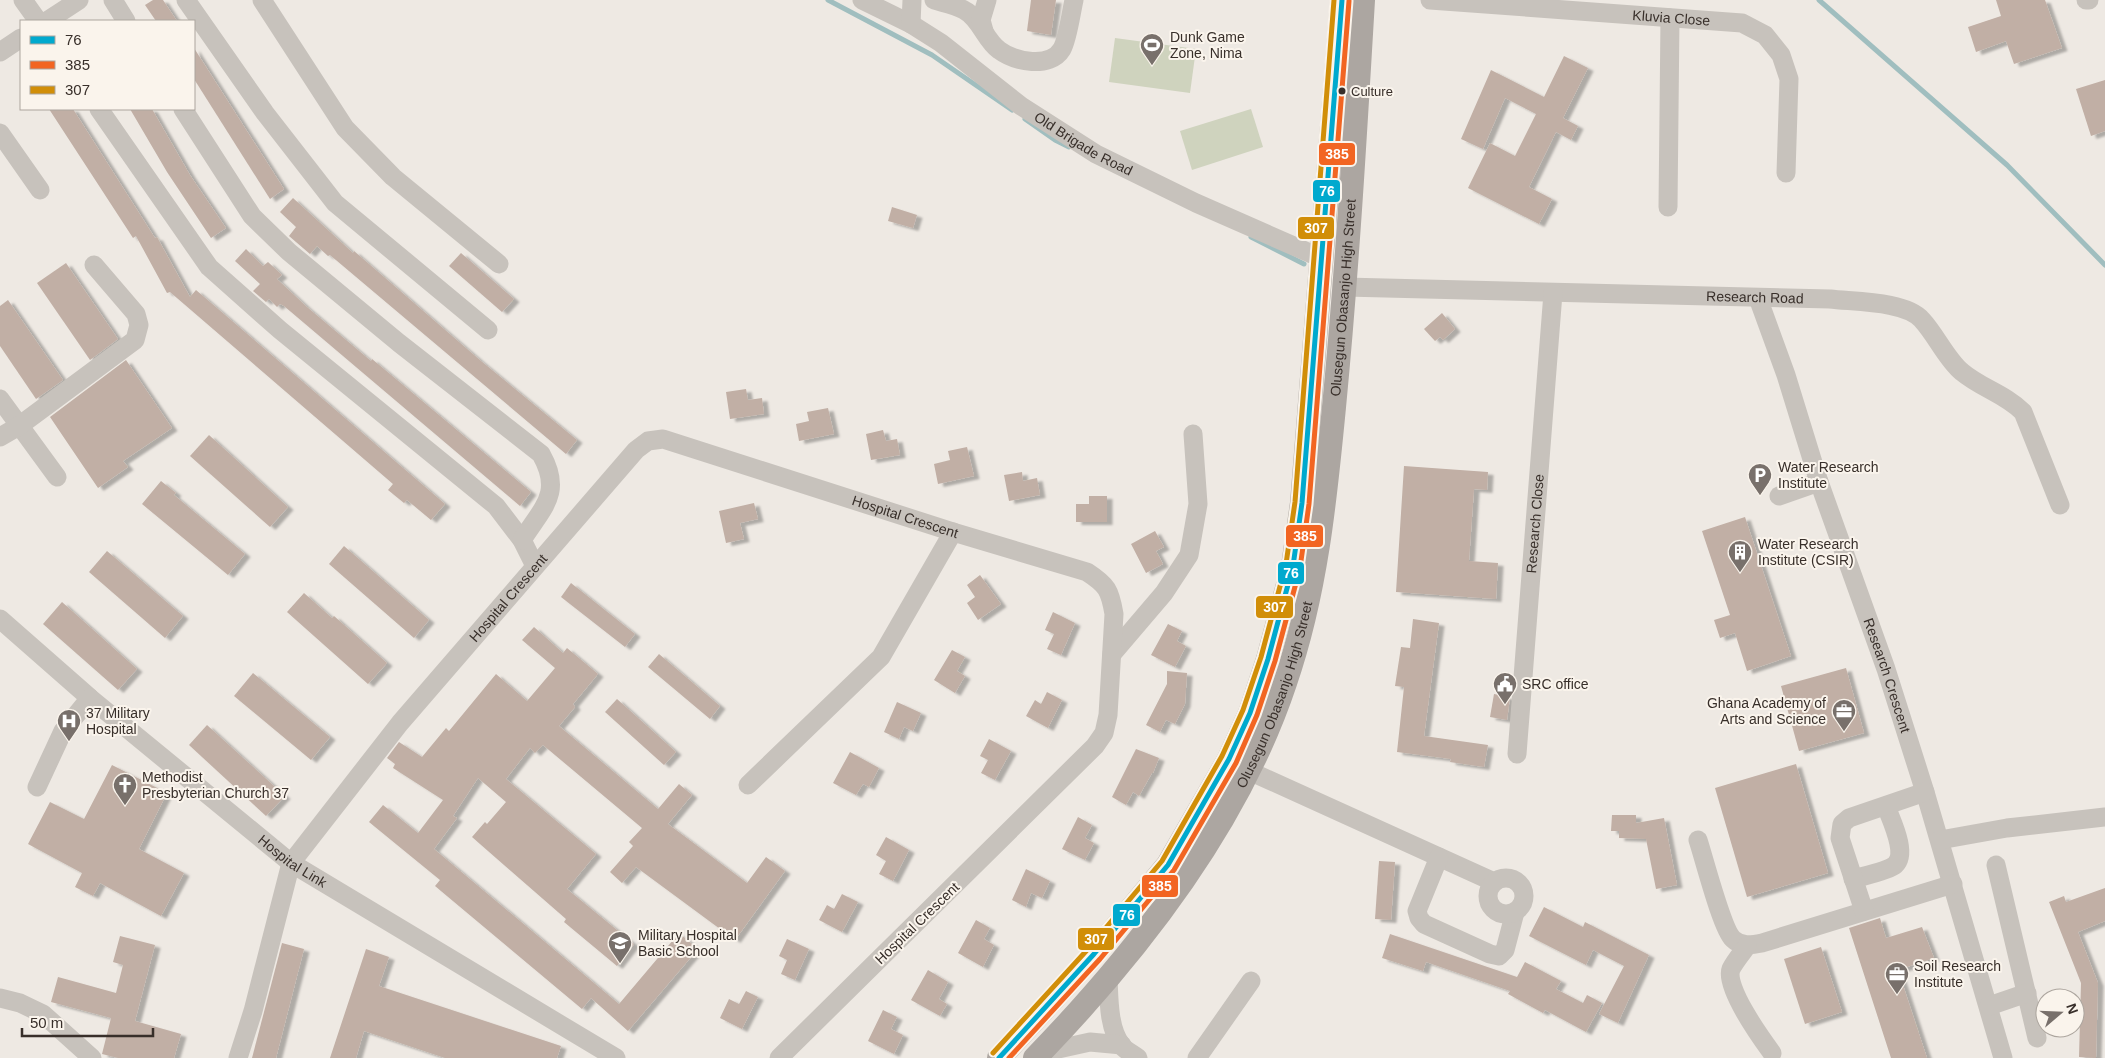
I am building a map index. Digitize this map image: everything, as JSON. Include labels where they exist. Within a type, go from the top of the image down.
[{"type":"main road","name":"Olusegun Obasanjo High Street","points":[[999,1058],[1094,954],[1168,865],[1229,759],[1250,714],[1268,659],[1294,566],[1302,503],[1344,0]]},
{"type":"main road","name":"Olusegun Obasanjo High Street","points":[[1038,1056],[1081,1011],[1158,916],[1220,825],[1266,732],[1285,685],[1302,627],[1315,571],[1324,504],[1345,287],[1344,0]]},
{"type":"street","points":[[23,0],[37,20]]},
{"type":"street","points":[[49,20],[79,0]]},
{"type":"street","points":[[112,0],[125,20]]},
{"type":"street","points":[[186,0],[265,113],[335,203],[488,330]]},
{"type":"street","points":[[262,0],[345,128],[393,177],[499,264]]},
{"type":"street","name":"Old Brigade Road","points":[[862,0],[911,24],[942,43],[1021,106],[1096,154],[1196,203],[1321,258]]},
{"type":"street","points":[[911,24],[912,0]]},
{"type":"street","points":[[934,0],[964,10],[999,50],[1029,63],[1056,56],[1063,48],[1074,0]]},
{"type":"street","points":[[984,31],[981,20],[987,0]]},
{"type":"street","name":"Kluvia Close","points":[[1430,0],[1742,23],[1765,35],[1781,55],[1789,79],[1786,173]]},
{"type":"street","points":[[1668,207],[1670,18]]},
{"type":"street","points":[[0,52],[20,39]]},
{"type":"street","points":[[980,74],[999,50]]},
{"type":"street","points":[[100,110],[209,267],[280,330],[496,506],[522,540],[535,566]]},
{"type":"street","points":[[183,110],[252,216],[289,252],[399,343],[541,454],[550,470],[552,482],[550,495],[522,540]]},
{"type":"street","points":[[0,133],[40,190]]},
{"type":"street","points":[[0,437],[18,426],[135,340],[139,325],[136,314],[94,265]]},
{"type":"street","name":"Research Road","points":[[1345,287],[1830,299],[1901,308],[1921,318],[1960,371],[2012,402],[2022,412],[2060,505]]},
{"type":"street","name":"Research Close","points":[[1517,754],[1554,293]]},
{"type":"street","name":"Research Crescent","points":[[1758,298],[1786,375],[1819,482],[1886,669],[1940,840],[2003,1058]]},
{"type":"street","points":[[0,399],[57,477]]},
{"type":"street","points":[[1112,654],[1164,593],[1189,555],[1198,504],[1193,434]]},
{"type":"street","name":"Hospital Crescent","points":[[291,864],[400,723],[636,450],[648,441],[664,439],[953,532],[1086,572],[1103,582],[1111,598],[1114,614],[1108,715],[1104,733],[1095,746],[779,1058]]},
{"type":"street","points":[[1779,496],[1819,482]]},
{"type":"street","points":[[748,786],[881,657],[953,532]]},
{"type":"street","name":"Hospital Link","points":[[0,619],[90,698],[291,864],[616,1058]]},
{"type":"street","points":[[37,786],[63,731],[90,698]]},
{"type":"street","points":[[1247,770],[1494,882]]},
{"type":"street","points":[[1864,911],[1840,838],[1842,824],[1849,818],[1925,792]]},
{"type":"street","points":[[1853,879],[1894,866],[1900,858],[1901,848],[1886,806]]},
{"type":"street","points":[[1940,840],[2026,825],[2105,817]]},
{"type":"street","points":[[1698,840],[1725,925],[1733,940],[1746,946],[1762,943],[1953,884]]},
{"type":"street","points":[[1440,857],[1417,911],[1419,918],[1424,924],[1490,954],[1499,956],[1505,950],[1515,912],[1524,902],[1525,896],[1520,884],[1510,878],[1499,878],[1488,891],[1490,905],[1501,913],[1515,912]]},
{"type":"street","points":[[238,1058],[253,1011],[291,864]]},
{"type":"street","points":[[1996,865],[2035,1029]]},
{"type":"street","points":[[1746,946],[1730,970],[1732,983],[1748,1020],[1772,1053]]},
{"type":"street","points":[[1108,977],[1109,1010],[1122,1046],[1138,1058]]},
{"type":"street","points":[[1197,1058],[1251,981]]},
{"type":"street","points":[[1989,1006],[2027,993]]},
{"type":"street","points":[[0,998],[20,1003],[43,1014],[92,1058]]},
{"type":"street","name":"Olusegun Obasanjo High Street","points":[[1038,1056],[1071,1045],[1090,1042],[1122,1046]]},
{"type":"green space","name":"Dunk Game Zone, Nima","points":[[1115,38],[1196,49],[1190,93],[1109,82]]},
{"type":"green space","points":[[1251,109],[1263,147],[1192,170],[1180,131]]},
{"type":"building","points":[[153,0],[163,0],[176,20],[155,20],[145,5]]},
{"type":"building","points":[[1031,0],[1056,0],[1051,35],[1027,31]]},
{"type":"building","points":[[1996,0],[2045,0],[2062,48],[2014,64],[2006,41],[1976,52],[1968,27],[2001,16]]},
{"type":"building","points":[[195,50],[284,189],[270,199],[195,81]]},
{"type":"building","points":[[1564,56],[1588,68],[1563,118],[1578,126],[1571,140],[1556,132],[1529,187],[1552,199],[1539,224],[1468,188],[1490,143],[1515,156],[1536,114],[1505,98],[1483,149],[1461,139],[1491,70],[1544,97]]},
{"type":"building","points":[[2105,80],[2105,131],[2091,136],[2076,89]]},
{"type":"building","points":[[50,110],[74,110],[155,238],[157,237],[190,297],[196,290],[445,504],[431,520],[407,500],[404,503],[388,490],[393,484],[170,292],[167,293],[136,236],[133,238]]},
{"type":"building","points":[[131,110],[153,110],[190,175],[226,228],[211,238],[167,172]]},
{"type":"building","points":[[293,198],[353,253],[354,251],[481,361],[577,440],[566,454],[330,255],[328,256],[317,246],[310,254],[289,236],[296,227],[280,212]]},
{"type":"building","points":[[892,207],[917,215],[913,228],[888,221]]},
{"type":"building","points":[[246,249],[263,266],[268,262],[282,275],[277,279],[307,307],[531,492],[520,506],[284,306],[280,304],[277,307],[269,299],[266,302],[253,291],[260,284],[235,261]]},
{"type":"building","points":[[461,253],[514,299],[502,312],[449,266]]},
{"type":"building","points":[[66,263],[118,339],[90,360],[37,283]]},
{"type":"building","points":[[8,300],[63,380],[36,399],[0,346],[0,306]]},
{"type":"building","points":[[1442,313],[1455,329],[1443,340],[1440,337],[1435,341],[1424,329]]},
{"type":"building","points":[[126,360],[172,428],[123,461],[128,467],[98,488],[50,417]]},
{"type":"building","points":[[746,389],[748,400],[762,398],[764,414],[730,419],[726,392]]},
{"type":"building","points":[[828,408],[834,434],[799,441],[796,424],[809,421],[807,412]]},
{"type":"building","points":[[883,430],[886,441],[897,439],[900,455],[871,460],[866,434]]},
{"type":"building","points":[[209,435],[288,507],[270,527],[190,456]]},
{"type":"building","points":[[967,447],[974,476],[938,484],[934,464],[950,460],[948,451]]},
{"type":"building","points":[[1404,466],[1488,472],[1487,490],[1474,489],[1469,561],[1498,563],[1496,599],[1396,592]]},
{"type":"building","points":[[1022,472],[1023,481],[1037,478],[1040,495],[1009,501],[1004,475]]},
{"type":"building","points":[[161,481],[176,493],[174,495],[245,554],[228,575],[142,504]]},
{"type":"building","points":[[1089,496],[1107,496],[1107,522],[1076,522],[1076,504],[1089,504]]},
{"type":"building","points":[[754,503],[758,519],[740,523],[744,539],[726,543],[719,511]]},
{"type":"building","name":"Water Research Institute (CSIR)","points":[[1745,517],[1791,656],[1747,671],[1735,633],[1720,638],[1714,620],[1730,615],[1702,531]]},
{"type":"building","points":[[1155,531],[1164,547],[1156,551],[1163,564],[1146,573],[1131,544]]},
{"type":"building","points":[[344,546],[429,620],[414,638],[329,564]]},
{"type":"building","points":[[107,551],[183,616],[165,638],[89,572]]},
{"type":"building","points":[[980,575],[1001,604],[978,620],[967,603],[975,597],[967,585]]},
{"type":"building","points":[[571,583],[635,634],[625,647],[561,597]]},
{"type":"building","points":[[304,593],[332,618],[334,616],[387,663],[368,684],[287,612]]},
{"type":"building","points":[[62,602],[137,669],[118,690],[43,624]]},
{"type":"building","points":[[1053,612],[1075,623],[1061,655],[1047,649],[1054,634],[1045,630]]},
{"type":"building","points":[[1413,619],[1439,623],[1424,736],[1488,745],[1484,767],[1450,762],[1451,759],[1397,752],[1404,687],[1395,686],[1401,647],[1410,648]]},
{"type":"building","points":[[1168,624],[1182,631],[1177,641],[1186,646],[1175,667],[1151,655]]},
{"type":"building","points":[[534,627],[563,653],[567,648],[598,674],[573,704],[575,707],[559,726],[658,809],[679,784],[692,795],[668,824],[747,883],[766,857],[785,871],[735,940],[636,867],[622,883],[610,872],[633,846],[629,842],[642,828],[543,745],[535,753],[530,748],[506,779],[596,854],[567,889],[634,944],[617,966],[564,922],[566,919],[472,837],[485,822],[487,824],[506,802],[478,778],[453,816],[457,818],[434,849],[619,1004],[679,933],[698,949],[628,1031],[591,998],[582,1009],[435,886],[440,880],[369,822],[383,805],[418,833],[443,800],[393,768],[395,764],[387,758],[399,742],[422,757],[446,728],[449,731],[496,674],[527,701],[555,668],[522,640]]},
{"type":"building","points":[[952,650],[965,657],[957,671],[965,676],[955,693],[934,680]]},
{"type":"building","points":[[659,654],[720,706],[710,719],[648,667]]},
{"type":"building","points":[[1846,668],[1864,733],[1799,751],[1781,686]]},
{"type":"building","points":[[1167,671],[1187,673],[1185,704],[1175,724],[1166,720],[1160,732],[1146,725],[1167,684]]},
{"type":"building","points":[[253,673],[330,737],[311,760],[234,696]]},
{"type":"building","points":[[1047,692],[1062,700],[1048,728],[1026,716],[1035,700],[1041,704]]},
{"type":"building","points":[[1494,694],[1510,697],[1507,720],[1490,717]]},
{"type":"building","points":[[617,699],[676,752],[664,765],[605,712]]},
{"type":"building","points":[[897,702],[921,713],[913,731],[904,727],[899,739],[884,732]]},
{"type":"building","points":[[207,725],[285,796],[266,816],[189,745]]},
{"type":"building","points":[[989,739],[1011,751],[995,780],[981,773],[988,760],[980,756]]},
{"type":"building","points":[[1136,749],[1159,758],[1153,773],[1139,796],[1133,792],[1126,805],[1112,797]]},
{"type":"building","points":[[850,752],[879,768],[869,787],[863,784],[856,795],[833,783]]},
{"type":"building","points":[[1796,764],[1828,873],[1747,897],[1715,788]]},
{"type":"building","points":[[112,765],[167,793],[139,849],[184,873],[161,916],[100,883],[93,896],[75,887],[82,873],[28,844],[50,802],[84,819]]},
{"type":"building","points":[[1612,815],[1636,815],[1636,823],[1664,818],[1677,885],[1656,889],[1646,839],[1619,838],[1619,831],[1611,831]]},
{"type":"building","points":[[1078,817],[1092,825],[1085,838],[1094,843],[1085,860],[1062,849]]},
{"type":"building","points":[[886,837],[909,850],[893,881],[879,874],[886,861],[876,855]]},
{"type":"building","points":[[1379,861],[1395,862],[1391,920],[1375,919]]},
{"type":"building","points":[[1026,869],[1050,881],[1042,898],[1031,893],[1026,907],[1012,900]]},
{"type":"building","points":[[2105,888],[2105,921],[2078,932],[2098,983],[2096,1058],[2079,1057],[2080,1038],[2085,1038],[2085,988],[2081,988],[2081,983],[2049,902],[2064,896],[2066,902]]},
{"type":"building","points":[[842,894],[858,902],[842,932],[819,920],[827,905],[834,909]]},
{"type":"building","points":[[1544,907],[1583,927],[1585,922],[1649,955],[1618,1023],[1599,1014],[1624,966],[1593,950],[1586,965],[1529,936]]},
{"type":"building","points":[[1880,918],[1886,938],[1922,927],[1934,958],[1898,970],[1927,1058],[1891,1058],[1849,928]]},
{"type":"building","points":[[976,920],[990,928],[984,939],[994,945],[983,967],[958,953]]},
{"type":"building","points":[[1390,934],[1517,977],[1525,962],[1561,981],[1556,989],[1583,1003],[1587,995],[1602,1003],[1586,1032],[1545,1010],[1543,1013],[1508,994],[1510,991],[1426,962],[1423,971],[1382,958]]},
{"type":"building","points":[[120,936],[155,945],[135,1021],[181,1034],[174,1058],[118,1058],[102,1054],[111,1018],[51,1002],[58,977],[116,993],[123,965],[113,962]]},
{"type":"building","points":[[787,939],[809,949],[795,980],[781,974],[787,960],[779,956]]},
{"type":"building","points":[[282,943],[304,949],[276,1058],[252,1058]]},
{"type":"building","points":[[1821,947],[1842,1012],[1805,1024],[1784,959]]},
{"type":"building","points":[[366,949],[389,957],[379,986],[561,1046],[557,1058],[445,1058],[364,1031],[356,1058],[330,1058]]},
{"type":"building","points":[[928,970],[948,982],[939,999],[947,1004],[940,1016],[911,1000]]},
{"type":"building","points":[[746,991],[758,997],[742,1029],[720,1018],[729,999],[739,1004]]},
{"type":"building","points":[[883,1010],[897,1017],[891,1029],[903,1035],[894,1054],[868,1041]]},
{"type":"waterway","points":[[828,0],[932,55],[1012,110]]},
{"type":"waterway","points":[[1819,0],[2007,165],[2105,265]]},
{"type":"waterway","points":[[1025,119],[1055,140],[1069,147]]},
{"type":"waterway","points":[[1251,237],[1304,264]]},
{"type":"transit line","name":"307","points":[[993,1053],[1088,949],[1162,861],[1222,756],[1243,710],[1261,657],[1286,564],[1295,502],[1334,0]]},
{"type":"transit line","name":"76","points":[[999,1058],[1094,954],[1168,865],[1229,759],[1250,713],[1268,659],[1293,566],[1302,503],[1342,0]]},
{"type":"transit line","name":"385","points":[[1009,1058],[1100,959],[1174,870],[1236,763],[1257,715],[1275,661],[1300,568],[1309,504],[1349,1]]},
{"type":"place","name":"Dunk Game Zone, Nima","points":[[1152,66]]},
{"type":"place","name":"Culture","points":[[1342,91]]},
{"type":"place","name":"Water Research Institute","points":[[1760,496]]},
{"type":"place","name":"Water Research Institute (CSIR)","points":[[1740,573]]},
{"type":"place","name":"SRC office","points":[[1505,705]]},
{"type":"place","name":"Ghana Academy of Arts and Science","points":[[1844,732]]},
{"type":"place","name":"37 Military Hospital","points":[[69,742]]},
{"type":"place","name":"Methodist Presbyterian Church 37","points":[[125,806]]},
{"type":"place","name":"Military Hospital Basic School","points":[[620,964]]},
{"type":"place","name":"Soil Research Institute","points":[[1897,995]]}]
